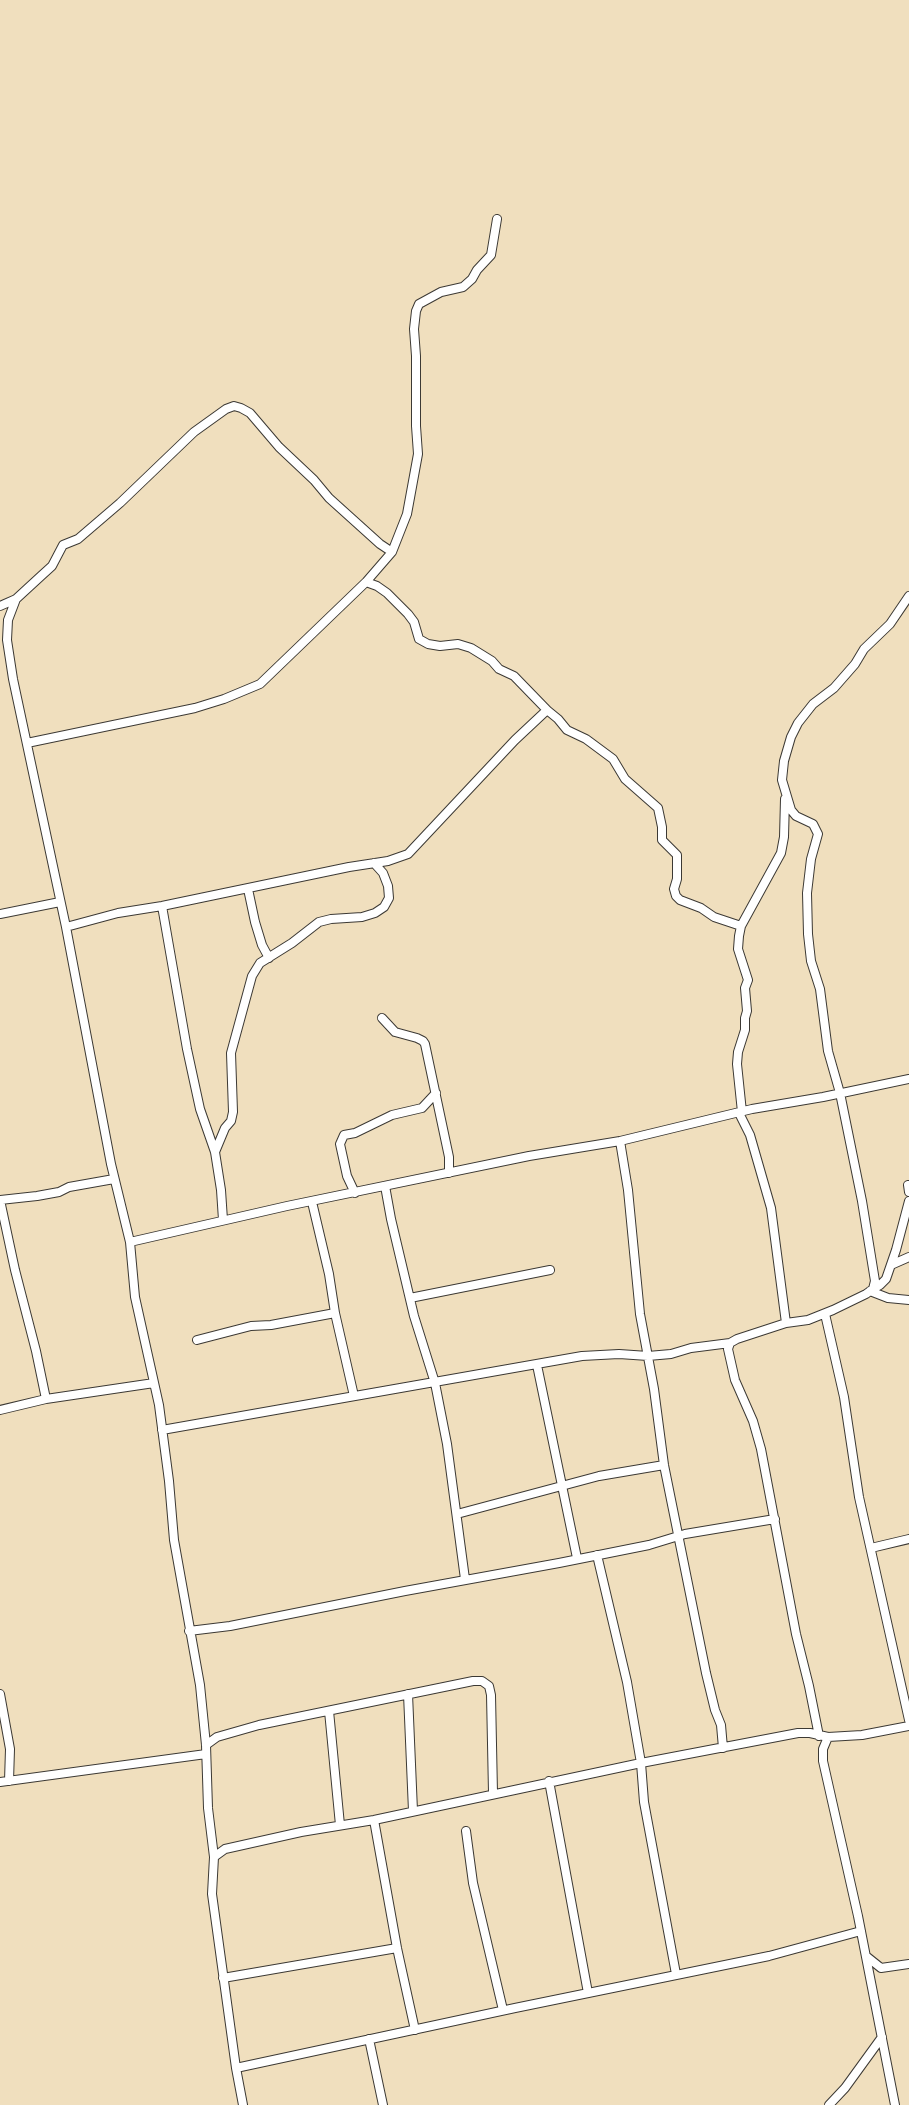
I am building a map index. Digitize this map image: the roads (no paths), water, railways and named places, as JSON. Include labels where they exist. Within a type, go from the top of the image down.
[{"type":"street","points":[[27,742],[195,708],[241,693],[260,684],[283,664],[366,582],[392,552],[407,514],[418,454],[414,329],[416,311],[419,304],[441,292],[463,287],[472,279],[491,255],[497,219]]},
{"type":"street","points":[[0,606],[16,599],[52,566],[63,545],[78,539],[120,503],[194,432],[226,409],[234,406],[250,413],[279,447],[314,480],[329,498],[392,552]]},
{"type":"street","points":[[366,582],[387,593],[408,614],[414,622],[419,639],[428,644],[440,646],[458,644],[471,648],[514,676],[547,710],[558,718],[567,730],[586,739],[613,759],[626,779],[658,808],[662,840],[677,855],[677,879],[674,889],[676,896],[714,917],[741,926]]},
{"type":"street","points":[[871,1290],[875,1275],[840,1093],[828,1051],[820,989],[811,961],[807,894],[811,859],[818,834],[813,824],[796,816],[791,810],[782,780],[784,761],[798,723],[813,704],[834,688],[855,664],[864,649],[890,624],[909,596]]},
{"type":"street","points":[[16,599],[8,620],[7,640],[13,679],[66,927],[114,1179],[130,1242],[135,1297],[162,1430],[174,1540],[200,1685],[206,1745],[208,1808],[214,1857],[212,1894],[243,2105]]},
{"type":"street","points":[[0,629],[7,640]]},
{"type":"street","points":[[66,927],[118,913],[388,861],[408,854],[515,740],[547,710]]},
{"type":"street","points":[[785,795],[782,853],[741,926],[738,950],[748,980],[745,988],[747,1011],[745,1030],[738,1052],[738,1064],[741,1112],[771,1208],[786,1323]]},
{"type":"street","points":[[215,1152],[225,1128],[231,1121],[231,1053],[252,976],[260,963],[292,943],[319,922],[363,917],[384,907],[389,898],[388,886],[383,873],[374,863]]},
{"type":"street","points":[[248,889],[260,937],[269,958]]},
{"type":"street","points":[[0,914],[60,902]]},
{"type":"street","points":[[162,906],[187,1049],[200,1109],[215,1152],[223,1220]]},
{"type":"street","points":[[382,1018],[394,1032],[423,1041],[449,1157],[449,1173]]},
{"type":"street","points":[[130,1242],[223,1220],[529,1156],[620,1140],[741,1112],[909,1078]]},
{"type":"street","points":[[355,1193],[347,1176],[340,1144],[344,1135],[355,1133],[392,1115],[422,1108],[436,1094]]},
{"type":"street","points":[[620,1140],[628,1190],[640,1314],[664,1466],[706,1673],[721,1725],[723,1748]]},
{"type":"street","points":[[46,1399],[0,1200],[59,1192],[69,1187],[114,1179]]},
{"type":"street","points":[[385,1186],[410,1298],[435,1383],[447,1444],[465,1579]]},
{"type":"street","points":[[162,1430],[582,1356],[671,1354],[691,1348],[730,1343],[786,1323],[825,1314],[880,1285],[886,1279],[909,1201]]},
{"type":"street","points":[[312,1202],[354,1396]]},
{"type":"street","points":[[891,1265],[909,1257]]},
{"type":"street","points":[[410,1298],[550,1270]]},
{"type":"street","points":[[871,1290],[888,1298],[909,1300]]},
{"type":"street","points":[[196,1340],[251,1326],[271,1325],[335,1313]]},
{"type":"street","points":[[825,1314],[844,1397],[859,1497],[909,1720]]},
{"type":"street","points":[[730,1343],[728,1357],[758,1439],[796,1634],[819,1736]]},
{"type":"street","points":[[537,1365],[577,1558]]},
{"type":"street","points":[[0,1410],[46,1399],[154,1383]]},
{"type":"street","points":[[457,1514],[604,1475],[664,1466]]},
{"type":"street","points":[[189,1632],[559,1563],[649,1545],[678,1536],[775,1519]]},
{"type":"street","points":[[871,1548],[909,1539]]},
{"type":"street","points":[[597,1555],[627,1682],[641,1763],[644,1802],[676,1974]]},
{"type":"street","points":[[206,1745],[217,1737],[259,1725],[482,1681],[489,1686],[491,1695],[493,1793]]},
{"type":"street","points":[[0,1694],[10,1749],[9,1781]]},
{"type":"street","points":[[408,1694],[413,1811]]},
{"type":"street","points":[[329,1711],[340,1825]]},
{"type":"street","points":[[214,1857],[225,1849],[301,1832],[374,1820],[549,1781],[798,1733],[828,1737],[862,1735],[909,1726]]},
{"type":"street","points":[[828,1737],[823,1761],[861,1931],[895,2105]]},
{"type":"street","points":[[0,1782],[206,1755]]},
{"type":"street","points":[[549,1781],[588,1993]]},
{"type":"street","points":[[374,1820],[397,1948],[415,2030]]},
{"type":"street","points":[[466,1831],[473,1883],[503,2010]]},
{"type":"street","points":[[236,2068],[503,2010],[769,1956],[861,1931]]},
{"type":"street","points":[[224,1978],[397,1948]]},
{"type":"street","points":[[865,1955],[874,1965],[881,1968],[909,1964]]},
{"type":"street","points":[[829,2105],[882,2037]]},
{"type":"street","points":[[369,2039],[383,2105]]}]
